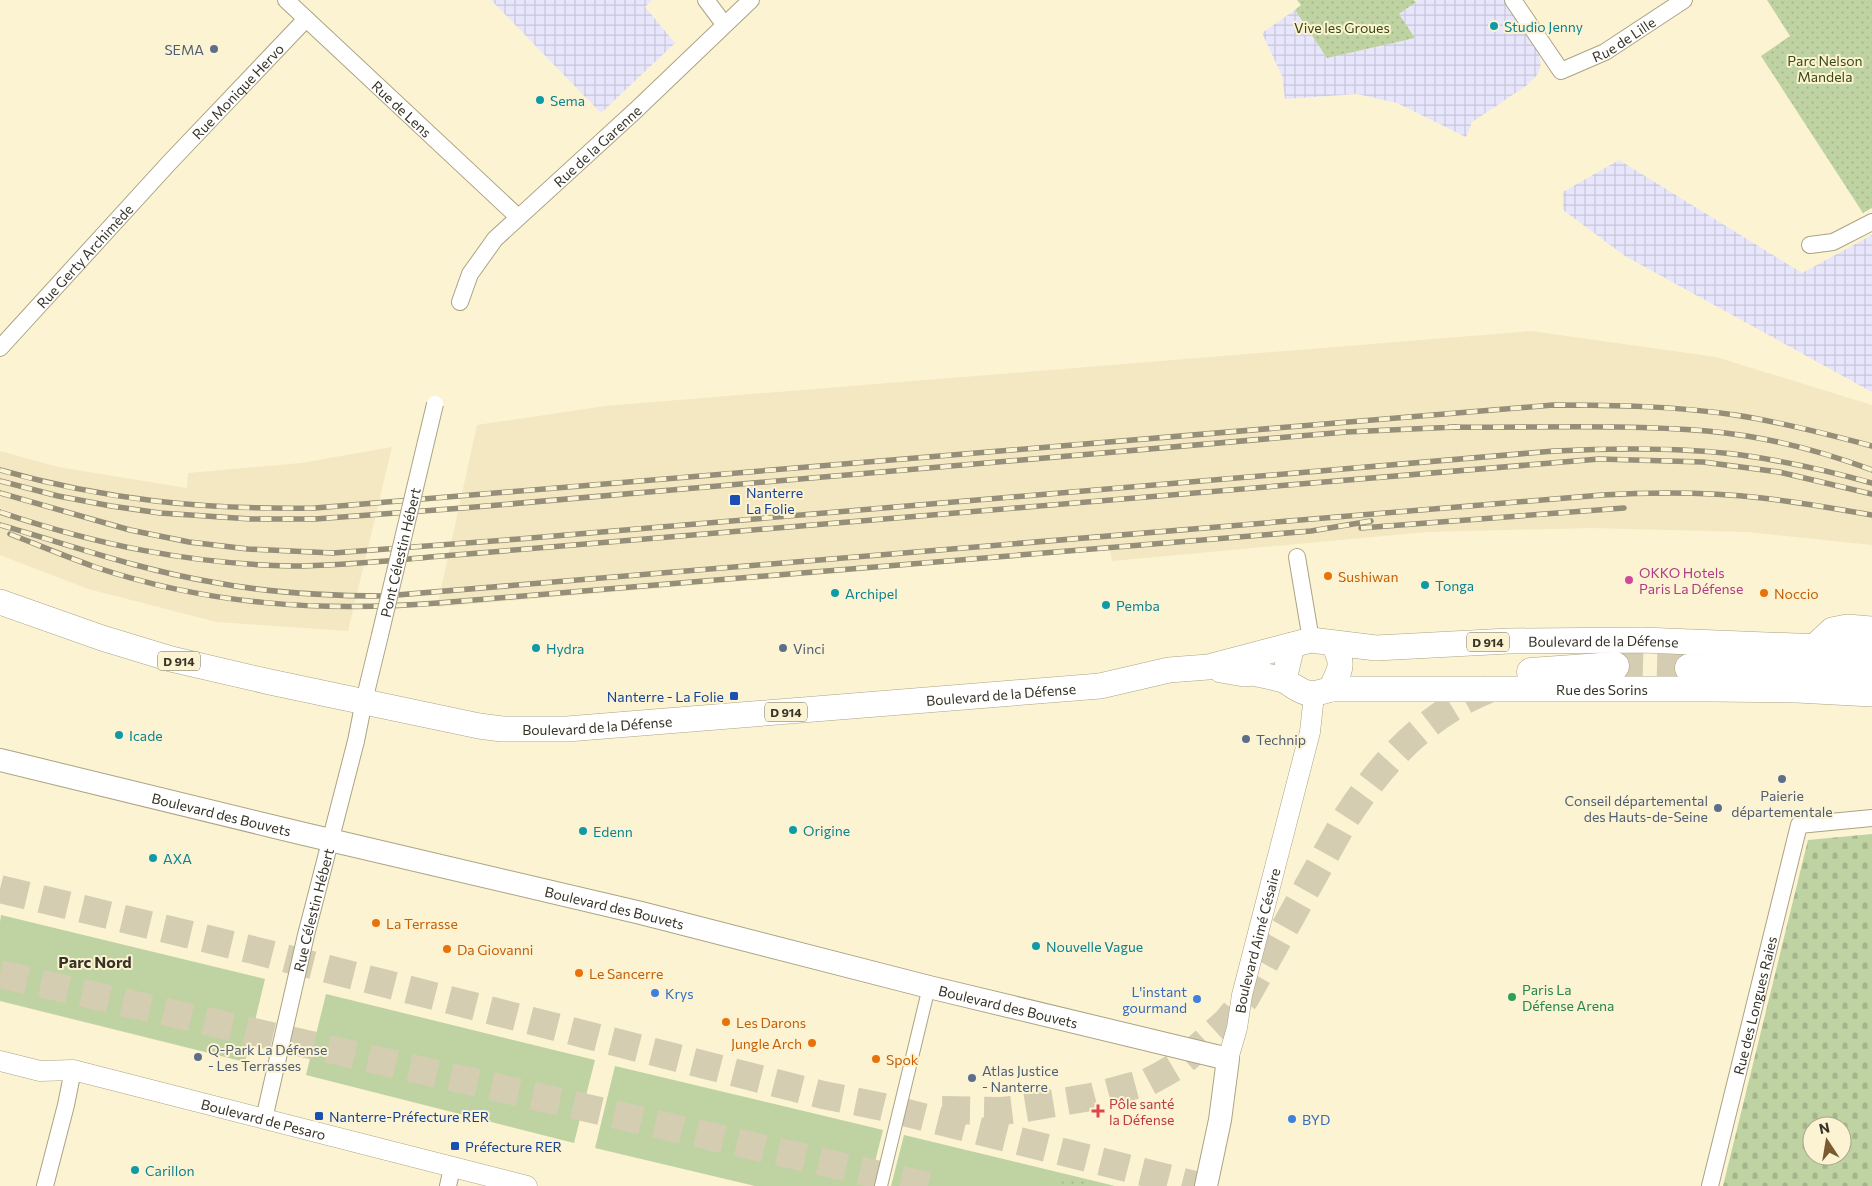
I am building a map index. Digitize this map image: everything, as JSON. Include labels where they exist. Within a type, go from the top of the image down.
[{"type":"highway","points":[[1531,672],[1615,666]]},
{"type":"highway","points":[[1689,668],[1872,673]]},
{"type":"main road","name":"Boulevard de la Défense","points":[[0,602],[102,638],[171,659],[270,682],[479,726],[502,729],[567,729],[1100,686],[1169,670],[1208,667],[1312,643],[1376,648],[1509,641],[1642,640],[1872,649]]},
{"type":"main road","points":[[1816,646],[1832,630],[1847,627],[1872,629]]},
{"type":"main road","points":[[1284,680],[1312,643],[1342,661],[1341,667],[1322,692]]},
{"type":"main road","name":"Boulevard de la Défense","points":[[1208,667],[1244,674],[1253,673],[1284,680],[1298,690],[1322,692]]},
{"type":"main road","name":"Rue des Sorins","points":[[1322,692],[1713,689],[1797,690],[1872,694]]},
{"type":"main road","name":"Boulevard des Bouvets","points":[[0,760],[641,913],[929,987],[1228,1059]]},
{"type":"main road","name":"Boulevard Aimé Césaire","points":[[1206,1186],[1220,1120],[1228,1059]]},
{"type":"street","name":"Rue de Lens","points":[[286,0],[518,217]]},
{"type":"street","points":[[706,0],[724,24]]},
{"type":"street","name":"Rue de la Garenne","points":[[460,302],[470,274],[495,239],[636,110],[750,0]]},
{"type":"street","name":"Rue de Lille","points":[[1513,0],[1561,71],[1605,52],[1684,0]]},
{"type":"street","name":"Rue Monique Hervo","points":[[169,163],[306,19]]},
{"type":"street","name":"Rue Gerty Archimède","points":[[0,348],[169,163]]},
{"type":"street","points":[[1810,245],[1833,242],[1872,222]]},
{"type":"street","name":"Pont Célestin Hébert","points":[[364,701],[435,404]]},
{"type":"street","points":[[1297,557],[1312,643]]},
{"type":"street","name":"Boulevard Aimé Césaire","points":[[1228,1059],[1237,1028],[1242,995],[1322,692]]},
{"type":"street","name":"Rue Célestin Hébert","points":[[264,1119],[300,962],[356,741],[364,701]]},
{"type":"street","name":"Rue des Longues Raies","points":[[1710,1186],[1800,825],[1872,818]]},
{"type":"street","points":[[881,1186],[929,987]]},
{"type":"street","name":"Boulevard de Pesaro","points":[[0,1061],[40,1071],[73,1070],[264,1119],[450,1177],[527,1186]]},
{"type":"street","points":[[45,1186],[73,1070]]},
{"type":"shaded area","points":[[491,0],[652,0],[645,7],[675,43],[601,113]]},
{"type":"shaded area","points":[[1418,0],[1505,0],[1538,50],[1541,63],[1538,74],[1526,86],[1472,122],[1466,137],[1397,103],[1357,94],[1285,99],[1282,76],[1262,33],[1295,10],[1327,58],[1415,38],[1399,14]]},
{"type":"shaded area","points":[[1619,160],[1802,273],[1872,235],[1872,392],[1625,256],[1563,210],[1563,192]]},
{"type":"shaded area","points":[[1531,331],[1716,357],[1872,405],[1872,545],[1747,532],[1590,528],[1428,532],[1112,561],[1110,550],[437,607],[477,425],[605,406]]},
{"type":"shaded area","points":[[392,447],[348,631],[217,622],[88,589],[0,555],[0,451],[58,467],[187,488],[188,473],[301,463]]},
{"type":"green space","name":"Vive les Groues","points":[[1297,0],[1414,0],[1416,2],[1399,14],[1415,38],[1327,58],[1295,10],[1301,5]]},
{"type":"green space","name":"Parc Nelson Mandela","points":[[1767,0],[1872,0],[1872,208],[1863,213],[1761,56],[1790,36]]},
{"type":"green space","points":[[1872,834],[1872,1186],[1723,1186],[1808,840]]},
{"type":"green space","points":[[1,915],[265,979],[245,1062],[0,1001]]},
{"type":"green space","points":[[326,994],[595,1060],[574,1143],[306,1075]]},
{"type":"green space","points":[[615,1066],[883,1130],[869,1186],[755,1186],[595,1148]]},
{"type":"green space","points":[[904,1135],[1115,1186],[891,1186]]},
{"type":"green space","points":[[1063,1178],[1092,1183],[1092,1186],[1061,1186]]},
{"type":"tunnel","points":[[1615,666],[1689,668]]},
{"type":"tunnel","points":[[942,1110],[1002,1111],[1091,1097],[1148,1082],[1180,1064],[1227,1021],[1245,999],[1346,818],[1376,776],[1410,739],[1429,723],[1450,709],[1496,686]]},
{"type":"tunnel","points":[[0,889],[253,950],[823,1095],[883,1107],[1199,1186]]},
{"type":"tunnel","points":[[0,974],[928,1186]]},
{"type":"railway","points":[[0,470],[78,489],[156,501],[234,507],[315,508],[1553,405],[1599,405],[1712,412],[1787,425],[1872,446]]},
{"type":"railway","points":[[1449,427],[1610,427],[1728,433],[1791,445],[1832,456],[1872,470]]},
{"type":"railway","points":[[0,481],[58,496],[160,513],[251,519],[315,519],[1346,432],[1456,427]]},
{"type":"railway","points":[[0,493],[130,530],[189,542],[248,549],[333,553],[519,539],[1554,451],[1648,449],[1718,452],[1790,463],[1872,483]]},
{"type":"railway","points":[[0,512],[73,534],[145,551],[218,561],[293,566],[374,562],[1599,459],[1703,462],[1779,472],[1872,494]]},
{"type":"railway","points":[[0,525],[158,571],[212,582],[298,593],[385,596],[1602,495],[1682,493],[1742,496],[1872,515]]},
{"type":"railway","points":[[1361,528],[1624,508]]},
{"type":"railway","points":[[10,534],[95,567],[137,580],[180,590],[265,603],[351,607],[438,603],[1311,531],[1371,521]]},
{"type":"place","name":"Studio Jenny","points":[[1494,26]]},
{"type":"place","name":"SEMA","points":[[214,49]]},
{"type":"place","name":"Sema","points":[[540,100]]},
{"type":"place","name":"Nanterre La Folie","points":[[735,500]]},
{"type":"place","name":"Sushiwan","points":[[1328,576]]},
{"type":"place","name":"OKKO Hotels Paris La Défense","points":[[1629,580]]},
{"type":"place","name":"Tonga","points":[[1425,585]]},
{"type":"place","name":"Archipel","points":[[835,593]]},
{"type":"place","name":"Noccio","points":[[1764,593]]},
{"type":"place","name":"Pemba","points":[[1106,605]]},
{"type":"place","name":"Hydra","points":[[536,648]]},
{"type":"place","name":"Vinci","points":[[783,648]]},
{"type":"place","name":"Nanterre - La Folie","points":[[734,696]]},
{"type":"place","name":"Icade","points":[[119,735]]},
{"type":"place","name":"Technip","points":[[1246,739]]},
{"type":"place","name":"Paierie départementale","points":[[1782,779]]},
{"type":"place","name":"Conseil départemental des Hauts-de-Seine","points":[[1718,808]]},
{"type":"place","name":"Origine","points":[[793,830]]},
{"type":"place","name":"Edenn","points":[[583,831]]},
{"type":"place","name":"AXA","points":[[153,858]]},
{"type":"place","name":"La Terrasse","points":[[376,923]]},
{"type":"place","name":"Nouvelle Vague","points":[[1036,946]]},
{"type":"place","name":"Da Giovanni","points":[[447,949]]},
{"type":"place","name":"Le Sancerre","points":[[579,973]]},
{"type":"place","name":"Krys","points":[[655,993]]},
{"type":"place","name":"Paris La Défense Arena","points":[[1512,997]]},
{"type":"place","name":"L'instant gourmand","points":[[1197,999]]},
{"type":"place","name":"Les Darons","points":[[726,1022]]},
{"type":"place","name":"Jungle Arch","points":[[812,1043]]},
{"type":"place","name":"Q-Park La Défense - Les Terrasses","points":[[198,1057]]},
{"type":"place","name":"Spok","points":[[876,1059]]},
{"type":"place","name":"Atlas Justice - Nanterre","points":[[972,1078]]},
{"type":"place","name":"Pôle santé la Défense","points":[[1098,1111]]},
{"type":"place","name":"Nanterre-Préfecture RER","points":[[319,1116]]},
{"type":"place","name":"BYD","points":[[1292,1119]]},
{"type":"place","name":"Préfecture RER","points":[[455,1146]]},
{"type":"place","name":"Carillon","points":[[135,1170]]},
{"type":"district","name":"Parc Nord","points":[[95,961]]}]
